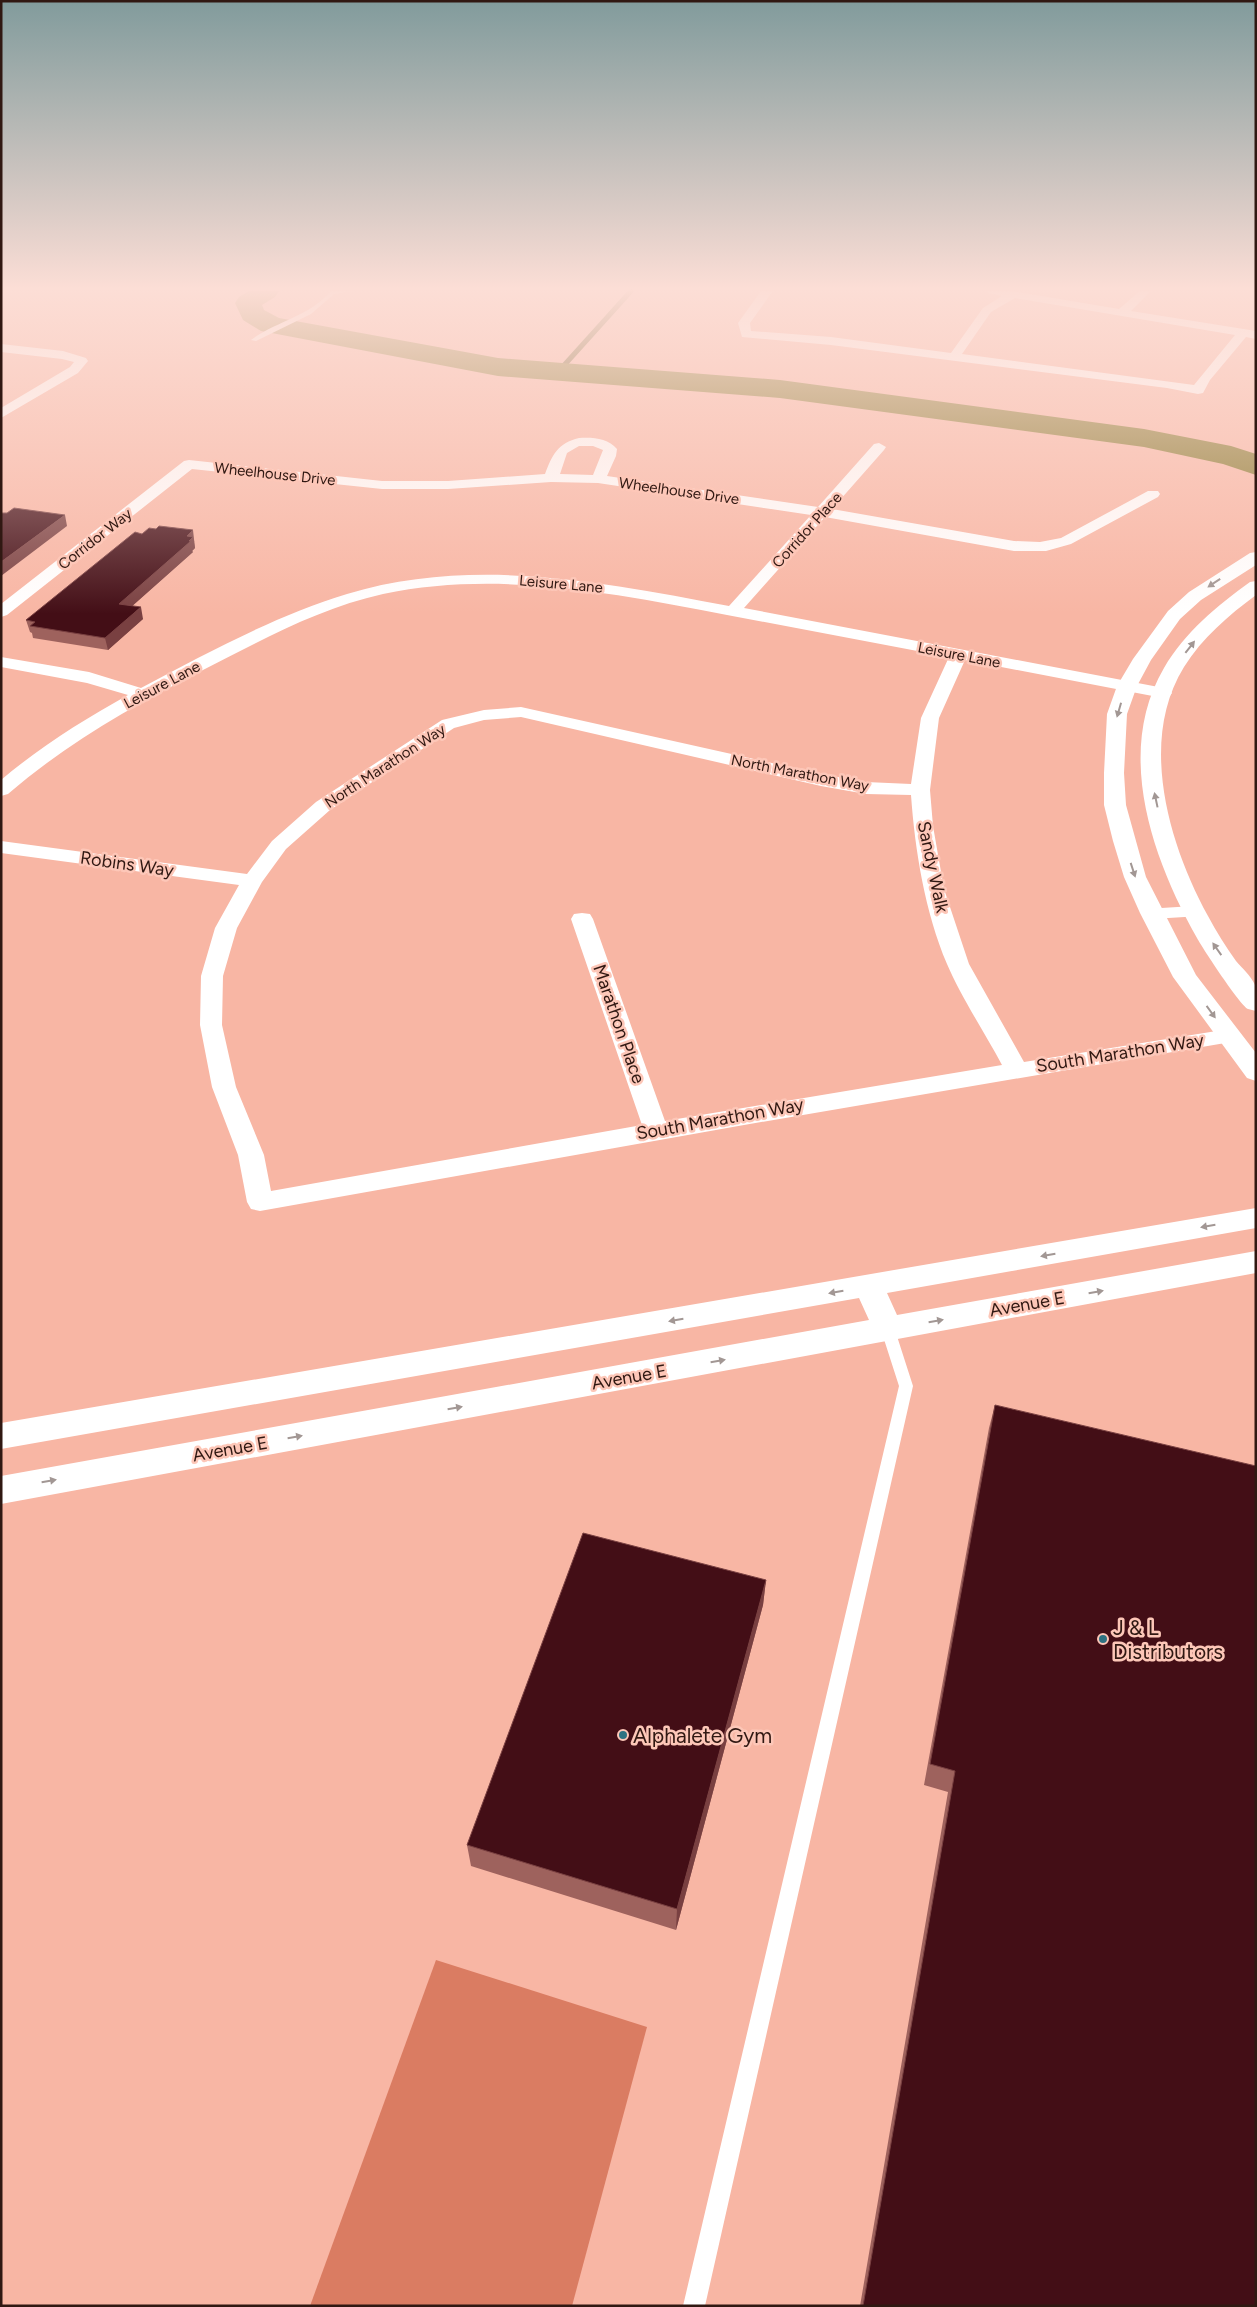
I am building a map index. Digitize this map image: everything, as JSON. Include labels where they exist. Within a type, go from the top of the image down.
[{"type":"street","points":[[1,414],[26,399]]},
{"type":"street","points":[[551,478],[562,452],[566,448],[582,442],[596,442],[610,449],[609,456],[598,479]]},
{"type":"street","name":"Corridor Place","points":[[733,611],[824,512],[879,447]]},
{"type":"street","name":"Wheelhouse Drive","points":[[189,464],[315,479],[382,484],[448,484],[551,478],[598,479],[824,512],[1014,546],[1035,548],[1053,546],[1066,541],[1153,494]]},
{"type":"street","name":"Corridor Way","points":[[1,612],[189,464]]},
{"type":"street","points":[[1256,557],[1195,596],[1174,615],[1142,659],[1128,686],[1117,714],[1114,773],[1115,805],[1135,877],[1152,913],[1185,977],[1256,1072]]},
{"type":"street","name":"Leisure Lane","points":[[1,790],[49,752],[140,694],[283,623],[317,610],[408,585],[506,580],[574,583],[627,591],[1163,693]]},
{"type":"street","points":[[1256,586],[1214,619],[1174,669],[1163,693],[1154,723],[1151,754],[1154,788],[1164,835],[1178,878],[1194,912],[1214,946],[1256,1003]]},
{"type":"street","name":"Sandy Walk","points":[[960,655],[930,718],[920,790],[923,826],[934,889],[958,964],[1016,1069]]},
{"type":"street","points":[[1,662],[88,676],[119,685],[140,694]]},
{"type":"street","name":"North Marathon Way","points":[[251,1155],[224,1088],[211,1025],[212,976],[226,928],[252,881],[279,845],[323,806],[448,724],[484,715],[521,712],[821,780],[866,788],[920,790]]},
{"type":"street","name":"Robins Way","points":[[1,847],[252,881]]},
{"type":"street","points":[[1152,913],[1194,912]]},
{"type":"street","name":"Marathon Place","points":[[582,919],[656,1130]]},
{"type":"street","name":"South Marathon Way","points":[[251,1155],[260,1202],[656,1130],[1016,1069],[1229,1036]]},
{"type":"street","points":[[1,1436],[1256,1218]]},
{"type":"street","name":"Avenue E","points":[[1,1490],[1256,1262]]},
{"type":"street","points":[[869,1286],[888,1330]]},
{"type":"lane","points":[[694,2306],[906,1386],[888,1330]]},
{"type":"shaded area","points":[[436,1960],[647,2027],[572,2306],[310,2306]]},
{"type":"building","points":[[14,508],[65,515],[1,562],[1,513],[7,513]]},
{"type":"building","points":[[159,526],[193,530],[187,536],[193,537],[189,541],[191,541],[119,604],[141,607],[105,638],[30,626],[35,622],[26,620],[135,532],[142,534],[149,528],[156,529]]},
{"type":"building","points":[[995,1405],[1256,1466],[1256,2306],[863,2306],[955,1771],[930,1764]]},
{"type":"building","name":"Alphalete Gym","points":[[583,1533],[766,1580],[677,1909],[467,1845]]},
{"type":"waterway","points":[[852,399],[1144,438],[1231,456],[1256,465]]},
{"type":"place","name":"J & L Distributors","points":[[1103,1639]]},
{"type":"place","name":"Alphalete Gym","points":[[623,1735]]}]
